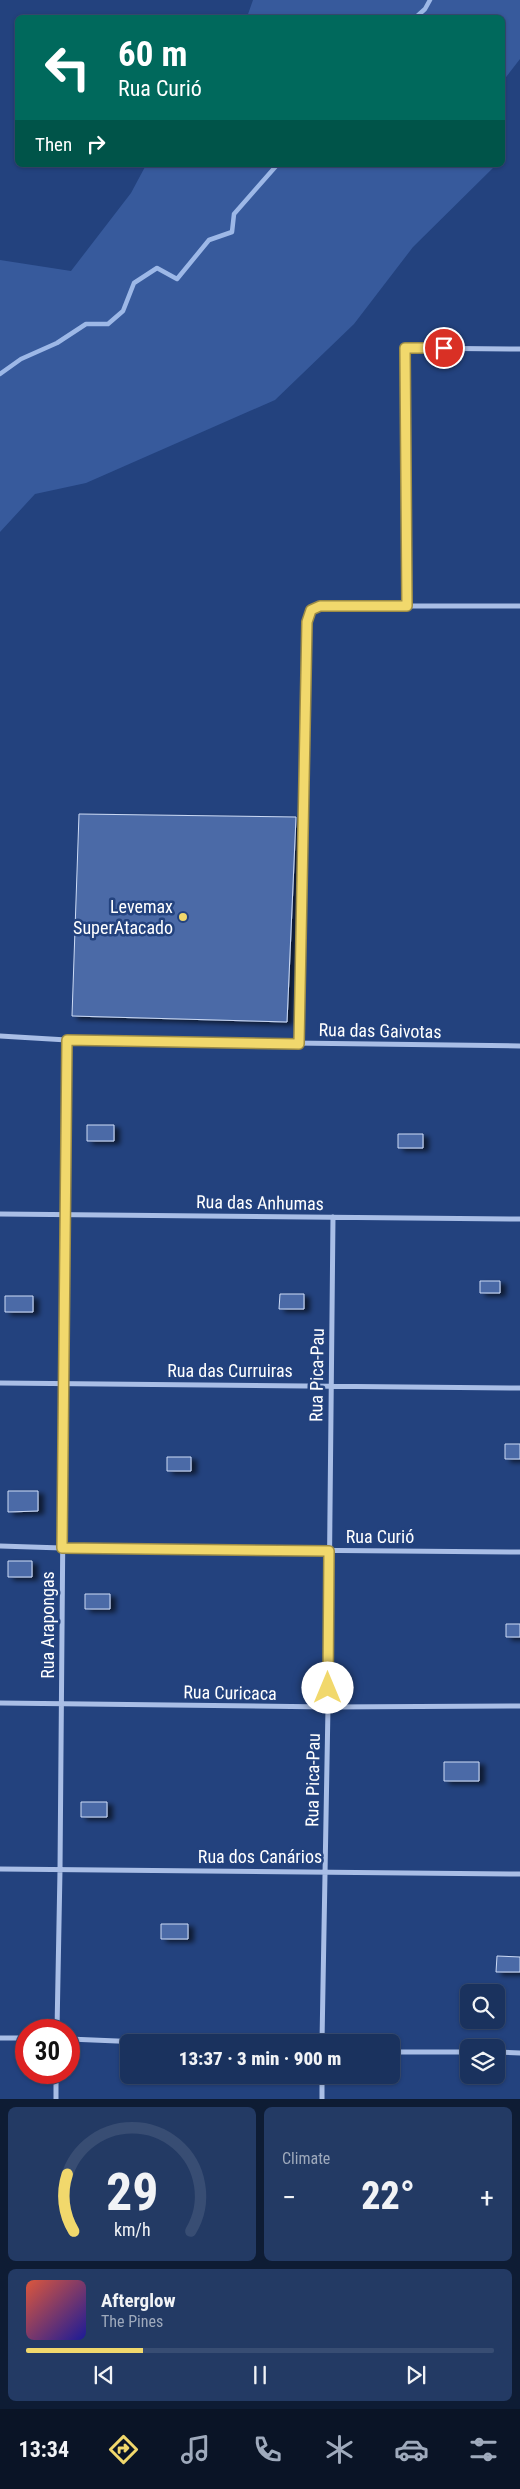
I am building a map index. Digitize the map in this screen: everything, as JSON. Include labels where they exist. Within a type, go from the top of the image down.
[{"type":"street","points":[[407,606],[405,348],[520,349]]},
{"type":"street","points":[[299,1044],[307,622],[311,610],[320,606],[520,606]]},
{"type":"street","name":"Rua das Gaivotas","points":[[0,1036],[67,1040],[520,1046]]},
{"type":"street","name":"Rua Arapongas","points":[[57,2019],[67,1040]]},
{"type":"street","name":"Rua das Anhumas","points":[[0,1214],[520,1219]]},
{"type":"street","name":"Rua Pica-Pau","points":[[322,2034],[328,1708],[333,1217]]},
{"type":"street","name":"Rua das Curruiras","points":[[0,1383],[520,1388]]},
{"type":"street","name":"Rua Curió","points":[[0,1546],[520,1552]]},
{"type":"street","name":"Rua Curicaca","points":[[0,1703],[328,1708],[520,1706]]},
{"type":"street","name":"Rua dos Canários","points":[[0,1869],[520,1874]]},
{"type":"street","points":[[0,2038],[15,2038]]},
{"type":"street","points":[[80,2039],[120,2041]]},
{"type":"street","points":[[400,2052],[460,2052]]},
{"type":"street","points":[[505,2052],[520,2053]]},
{"type":"street","points":[[56,2084],[56,2099]]},
{"type":"street","points":[[322,2084],[322,2099]]},
{"type":"shaded area","points":[[253,0],[520,0],[520,59],[505,78],[505,15],[248,15]]},
{"type":"shaded area","points":[[145,167],[494,167],[413,247],[354,324],[275,400],[86,483],[35,494],[0,532],[0,260],[71,271],[131,193]]},
{"type":"building","name":"Levemax SuperAtacado","points":[[79,814],[296,817],[287,1022],[72,1016]]},
{"type":"building","points":[[87,1125],[114,1125],[114,1141],[87,1141]]},
{"type":"building","points":[[398,1134],[423,1134],[423,1148],[398,1148]]},
{"type":"building","points":[[480,1281],[500,1281],[500,1293],[480,1293]]},
{"type":"building","points":[[280,1294],[304,1294],[304,1309],[279,1309]]},
{"type":"building","points":[[5,1296],[33,1296],[33,1312],[5,1312]]},
{"type":"building","points":[[505,1444],[520,1444],[520,1459],[505,1459]]},
{"type":"building","points":[[167,1457],[191,1457],[191,1471],[167,1471]]},
{"type":"building","points":[[8,1491],[38,1491],[38,1511],[8,1512]]},
{"type":"building","points":[[8,1561],[32,1561],[32,1577],[8,1577]]},
{"type":"building","points":[[85,1594],[110,1594],[110,1609],[85,1609]]},
{"type":"building","points":[[506,1624],[520,1624],[520,1637],[506,1637]]},
{"type":"building","points":[[444,1762],[479,1762],[479,1781],[444,1781]]},
{"type":"building","points":[[81,1802],[107,1802],[107,1817],[81,1817]]},
{"type":"building","points":[[161,1924],[188,1924],[188,1939],[161,1939]]},
{"type":"building","points":[[497,1956],[520,1957],[520,1972],[496,1972]]},
{"type":"waterway","points":[[418,15],[425,9],[430,0]]},
{"type":"waterway","points":[[0,374],[21,359],[57,343],[86,324],[108,324],[123,311],[134,283],[157,268],[177,279],[209,240],[232,232],[234,214],[275,167]]},
{"type":"place","name":"Levemax SuperAtacado","points":[[183,917]]},
{"type":"route","points":[[328,1688],[329,1551],[62,1548],[67,1040],[299,1044],[307,622],[311,610],[320,606],[407,606],[405,348],[444,348]]}]
